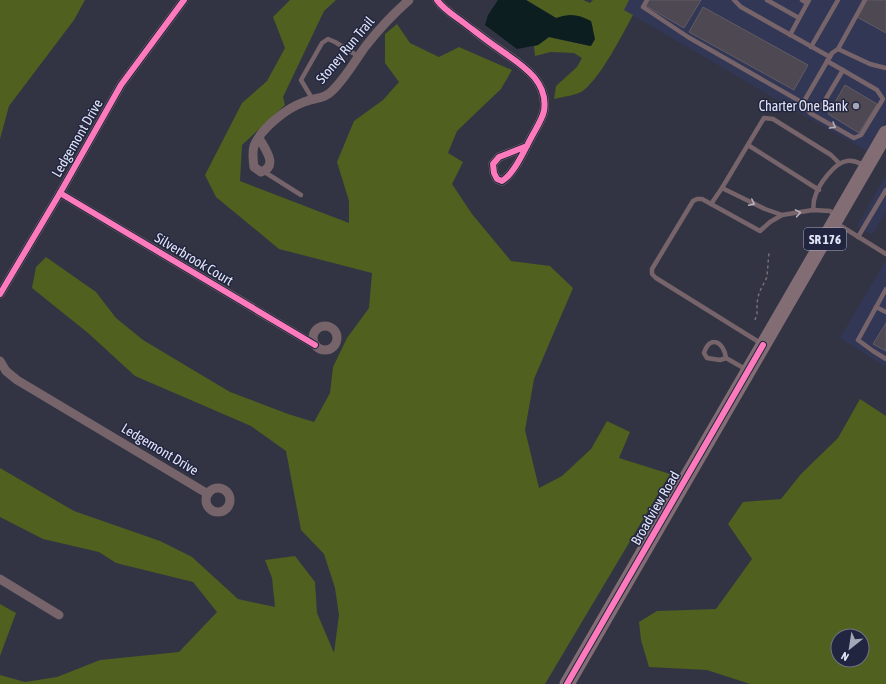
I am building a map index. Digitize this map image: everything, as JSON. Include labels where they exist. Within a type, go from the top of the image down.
[{"type":"main road","name":"Broadview Road","points":[[567,684],[866,167],[880,147],[886,133]]},
{"type":"street","name":"Ledgemont Drive","points":[[0,294],[60,193],[121,85],[184,0]]},
{"type":"street","name":"Stoney Run Trail","points":[[263,171],[261,172],[254,167],[252,156],[254,146],[274,119],[304,102],[322,98],[334,90],[366,45],[395,12],[409,0]]},
{"type":"street","points":[[437,0],[442,7],[521,64],[533,76],[543,91],[544,111],[526,146]]},
{"type":"street","points":[[259,138],[270,159],[269,166],[263,171]]},
{"type":"street","name":"Silverbrook Court","points":[[60,193],[315,346]]},
{"type":"street","name":"Ledgemont Drive","points":[[0,361],[6,370],[17,380],[208,494]]},
{"type":"street","points":[[0,579],[59,615]]},
{"type":"lane","points":[[647,0],[643,7],[682,33],[803,103],[810,113],[854,138],[861,136],[883,99],[877,90],[843,70],[811,47],[741,7],[734,0]]},
{"type":"lane","points":[[767,0],[799,18]]},
{"type":"lane","points":[[790,35],[808,2],[802,0]]},
{"type":"lane","points":[[811,47],[838,0]]},
{"type":"lane","points":[[803,103],[828,59],[832,53],[838,49],[865,0]]},
{"type":"lane","points":[[313,100],[301,80],[322,42],[328,39],[358,56]]},
{"type":"lane","points":[[838,49],[870,64],[886,68]]},
{"type":"lane","points":[[821,107],[843,70]]},
{"type":"lane","points":[[711,204],[764,118],[773,119],[832,155],[839,163]]},
{"type":"lane","points":[[748,145],[819,190]]},
{"type":"lane","points":[[813,210],[815,197],[825,179],[839,163],[848,160],[866,167]]},
{"type":"lane","points":[[263,171],[301,195]]},
{"type":"lane","points":[[722,188],[765,209],[782,215]]},
{"type":"lane","points":[[858,237],[886,190]]},
{"type":"lane","points":[[763,345],[656,278],[652,274],[652,269],[693,201],[702,199],[760,231],[770,222],[782,215],[813,210],[830,211],[836,219],[858,237],[886,254]]},
{"type":"lane","points":[[886,289],[858,340],[886,359]]},
{"type":"lane","points":[[876,307],[886,312]]},
{"type":"lane","points":[[726,358],[725,349],[720,344],[711,342],[706,347],[704,353],[707,358],[720,360],[726,358],[748,371]]},
{"type":"path","points":[[755,320],[757,314],[756,303],[767,276],[769,251]]},
{"type":"shaded area","points":[[498,0],[526,0],[556,18],[566,15],[582,17],[591,21],[595,39],[591,46],[549,37],[538,45],[517,49],[485,25],[488,15]]},
{"type":"shaded area","points":[[607,0],[886,0],[886,120],[867,151]]},
{"type":"shaded area","points":[[886,175],[886,212],[872,235],[857,226]]},
{"type":"shaded area","points":[[886,260],[886,367],[840,338]]},
{"type":"green space","points":[[0,0],[85,0],[74,20],[9,106],[0,139]]},
{"type":"green space","points":[[290,0],[336,0],[324,11],[283,97],[285,105],[242,145],[240,181],[349,223],[349,201],[337,162],[354,121],[383,100],[399,82],[385,63],[385,34],[397,24],[410,43],[439,57],[459,47],[512,70],[501,89],[457,131],[448,153],[463,162],[452,184],[472,214],[511,261],[550,266],[573,288],[534,379],[525,430],[539,488],[562,476],[591,449],[607,421],[630,432],[619,458],[670,474],[545,684],[0,684],[0,675],[25,682],[57,677],[100,660],[179,652],[217,612],[193,582],[116,563],[99,552],[43,539],[0,517],[0,468],[74,511],[160,541],[192,557],[238,599],[275,607],[272,578],[265,560],[295,556],[315,582],[317,613],[334,653],[339,615],[335,588],[324,554],[301,530],[286,451],[251,426],[135,376],[88,333],[32,288],[36,267],[46,257],[96,292],[116,318],[143,340],[230,392],[288,414],[314,422],[330,393],[333,367],[347,338],[369,308],[372,273],[279,249],[216,197],[205,175],[242,103],[267,81],[285,48],[273,17]]},
{"type":"green space","points":[[526,0],[583,0],[590,3],[593,0],[629,0],[624,10],[633,15],[611,55],[591,83],[582,92],[554,99],[556,86],[577,67],[582,58],[574,53],[551,52],[535,56],[534,46],[538,45],[549,37],[590,46],[593,29],[591,21],[556,18]]},
{"type":"green space","points":[[860,399],[886,416],[886,684],[750,684],[707,670],[649,667],[641,640],[639,622],[657,611],[716,609],[752,559],[728,524],[743,502],[781,499],[801,474],[838,438]]},
{"type":"green space","points":[[0,604],[16,613],[0,656]]},
{"type":"building","points":[[649,0],[701,0],[684,28],[646,6]]},
{"type":"building","points":[[866,0],[886,0],[886,33],[857,17]]},
{"type":"building","points":[[703,7],[808,65],[794,90],[689,32]]},
{"type":"building","points":[[845,85],[877,104],[859,133],[828,114]]},
{"type":"building","points":[[886,323],[886,351],[873,344]]},
{"type":"cycle path","points":[[0,294],[60,193],[121,85],[184,0]]},
{"type":"cycle path","points":[[437,0],[450,13],[524,67],[542,90],[544,111],[533,135],[528,143],[525,149],[522,155],[518,162],[511,173],[502,181],[497,179],[494,173],[493,164],[499,157],[527,146]]},
{"type":"cycle path","points":[[60,193],[315,345]]},
{"type":"cycle path","points":[[567,684],[763,345]]},
{"type":"place","name":"Charter One Bank","points":[[856,106]]}]
